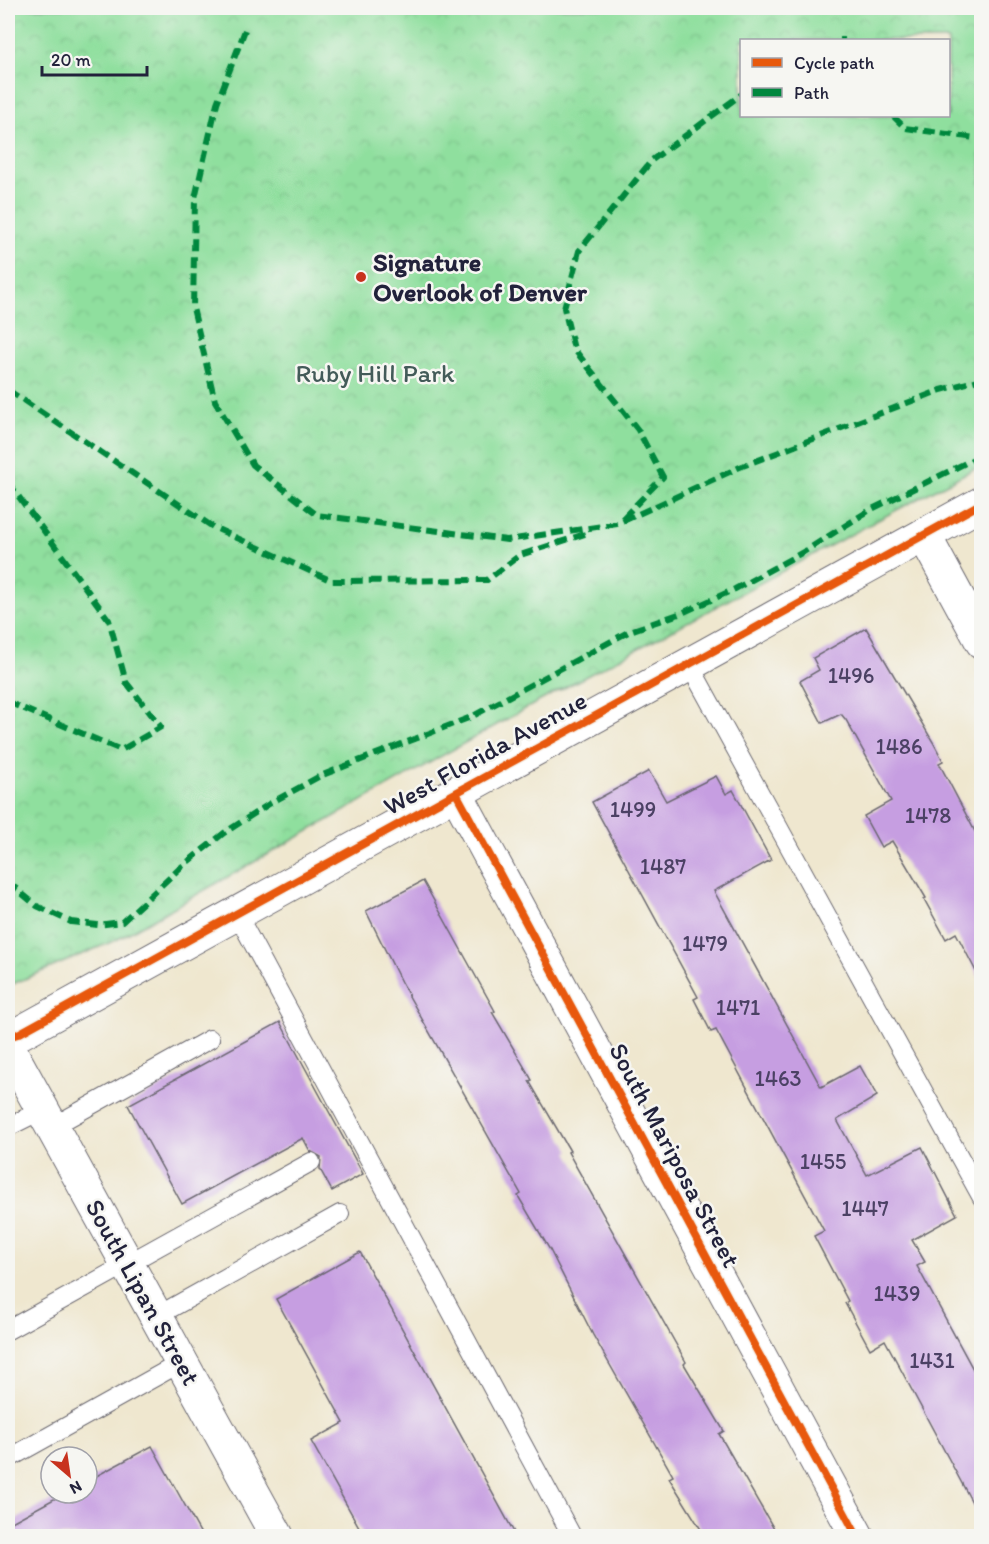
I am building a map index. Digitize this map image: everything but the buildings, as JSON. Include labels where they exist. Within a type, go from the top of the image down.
[{"type":"street","name":"West Florida Avenue","points":[[8,1037],[18,1034],[237,914],[981,503]]},
{"type":"street","points":[[924,535],[981,642]]},
{"type":"street","name":"South Mariposa Street","points":[[456,793],[857,1536]]},
{"type":"street","name":"South Lipan Street","points":[[8,1047],[277,1536]]},
{"type":"lane","points":[[689,664],[981,1198]]},
{"type":"lane","points":[[237,914],[572,1536]]},
{"type":"lane","points":[[8,1127],[47,1119],[210,1039]]},
{"type":"lane","points":[[8,1330],[311,1162]]},
{"type":"lane","points":[[157,1316],[340,1214]]},
{"type":"lane","points":[[8,1459],[182,1362]]},
{"type":"green space","name":"Ruby Hill Park","points":[[8,8],[981,8],[981,465],[523,710],[118,939],[8,986]]},
{"type":"marked path","points":[[245,30],[217,103],[195,198],[193,308],[215,401],[253,465],[317,515],[507,540],[617,524],[740,467],[941,390],[982,379]]},
{"type":"marked path","points":[[623,518],[663,477],[638,430],[574,349],[564,308],[579,251],[652,160],[740,95]]},
{"type":"marked path","points":[[894,117],[905,128],[982,139]]},
{"type":"marked path","points":[[8,390],[213,527],[332,581],[487,580],[520,555],[585,534]]},
{"type":"marked path","points":[[8,882],[37,906],[71,922],[98,925],[122,922],[180,868],[224,833],[269,804],[320,776],[471,717],[630,631],[682,613],[735,589],[805,551],[870,510],[982,455]]},
{"type":"marked path","points":[[8,482],[109,620],[126,682],[161,727],[121,750],[8,702]]},
{"type":"cycle path","points":[[8,1037],[18,1034],[982,503]]},
{"type":"cycle path","points":[[456,793],[857,1536]]},
{"type":"place","name":"Signature Overlook of Denver","points":[[361,277]]}]
